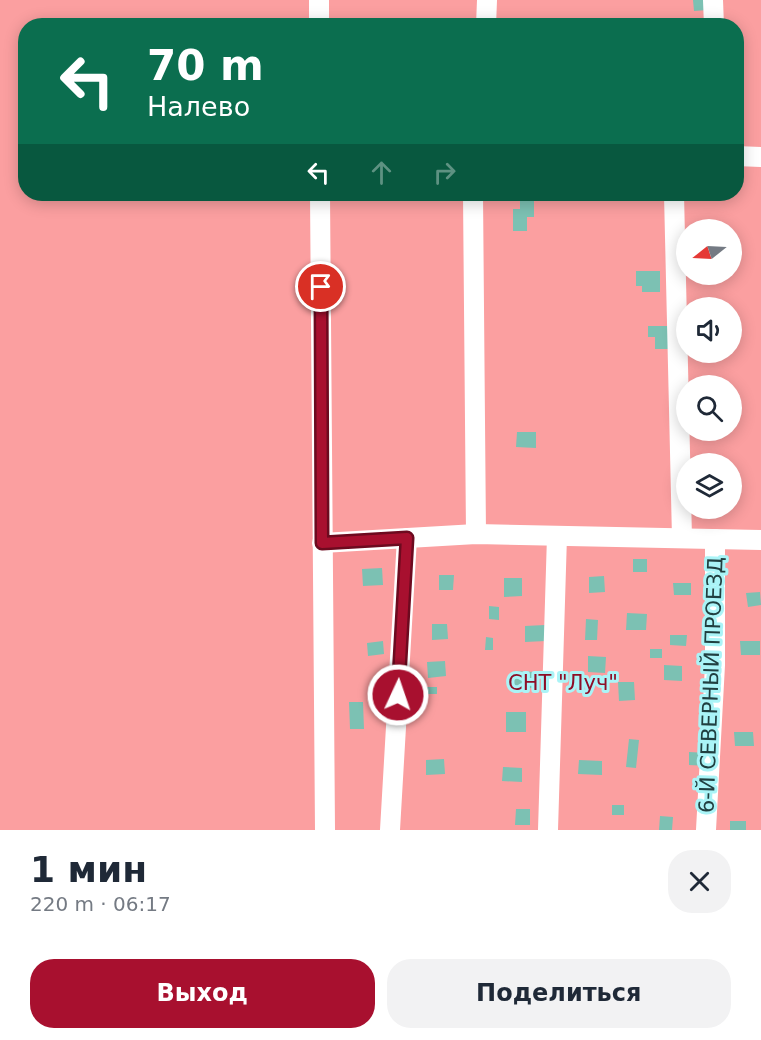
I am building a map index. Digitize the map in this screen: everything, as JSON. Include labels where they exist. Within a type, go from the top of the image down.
[{"type":"street","points":[[319,0],[319,18]]},
{"type":"street","points":[[486,18],[487,0]]},
{"type":"street","points":[[713,0],[714,18]]},
{"type":"street","points":[[744,156],[761,157]]},
{"type":"street","points":[[320,201],[325,830]]},
{"type":"street","points":[[472,201],[476,534]]},
{"type":"street","points":[[674,201],[682,538]]},
{"type":"street","points":[[322,543],[476,534],[761,540]]},
{"type":"street","points":[[548,830],[557,536]]},
{"type":"street","points":[[390,830],[407,538]]},
{"type":"street","name":"6-Й СЕВЕРНЫЙ ПРОЕЗД","points":[[706,830],[715,665],[715,539]]},
{"type":"green space","name":"СНТ \"Луч\"","points":[[0,0],[761,0],[761,830],[0,830]]},
{"type":"building","points":[[693,0],[707,0],[708,10],[694,11]]},
{"type":"building","points":[[520,201],[534,201],[534,217],[527,217],[527,231],[513,231],[513,209],[520,209]]},
{"type":"building","points":[[636,271],[660,271],[660,292],[642,292],[642,286],[636,286]]},
{"type":"building","points":[[648,326],[668,326],[669,349],[655,349],[655,337],[648,337]]},
{"type":"building","points":[[517,432],[536,432],[536,448],[516,447]]},
{"type":"building","points":[[633,559],[647,559],[647,572],[633,572]]},
{"type":"building","points":[[382,568],[383,585],[363,586],[362,569]]},
{"type":"building","points":[[439,575],[454,575],[453,590],[439,590]]},
{"type":"building","points":[[604,576],[605,592],[589,593],[589,577]]},
{"type":"building","points":[[504,578],[522,578],[522,596],[504,597]]},
{"type":"building","points":[[673,583],[691,583],[691,595],[674,595]]},
{"type":"building","points":[[760,592],[761,605],[748,607],[746,593]]},
{"type":"building","points":[[489,606],[499,607],[499,620],[489,619]]},
{"type":"building","points":[[627,613],[647,614],[646,630],[626,630]]},
{"type":"building","points":[[586,619],[598,620],[597,640],[585,640]]},
{"type":"building","points":[[432,624],[447,624],[448,639],[432,640]]},
{"type":"building","points":[[545,625],[546,641],[525,642],[525,626]]},
{"type":"building","points":[[670,635],[687,635],[686,646],[670,645]]},
{"type":"building","points":[[486,637],[493,638],[493,650],[485,650]]},
{"type":"building","points":[[383,641],[384,654],[368,656],[367,643]]},
{"type":"building","points":[[740,641],[760,641],[760,655],[741,655]]},
{"type":"building","points":[[650,649],[662,649],[662,658],[650,658]]},
{"type":"building","points":[[588,656],[606,657],[605,673],[588,672]]},
{"type":"building","points":[[445,661],[446,676],[428,678],[427,662]]},
{"type":"building","points":[[664,665],[682,666],[682,681],[664,680]]},
{"type":"building","points":[[514,671],[535,672],[535,688],[514,688]]},
{"type":"building","points":[[618,682],[634,682],[635,700],[619,701]]},
{"type":"building","points":[[419,687],[437,687],[437,694],[419,694]]},
{"type":"building","points":[[349,702],[363,702],[364,729],[350,729]]},
{"type":"building","points":[[506,712],[526,712],[526,732],[506,732]]},
{"type":"building","points":[[734,732],[753,732],[754,746],[735,746]]},
{"type":"building","points":[[629,739],[639,740],[636,768],[626,767]]},
{"type":"building","points":[[689,752],[708,753],[708,766],[689,765]]},
{"type":"building","points":[[444,759],[445,774],[426,775],[426,760]]},
{"type":"building","points":[[579,760],[602,761],[602,775],[578,774]]},
{"type":"building","points":[[503,767],[522,768],[522,782],[502,781]]},
{"type":"building","points":[[612,805],[624,805],[624,815],[612,815]]},
{"type":"building","points":[[516,809],[530,809],[530,825],[515,825]]},
{"type":"building","points":[[660,816],[673,817],[672,830],[659,830]]},
{"type":"building","points":[[730,821],[746,821],[746,830],[730,830]]},
{"type":"route","points":[[321,287],[322,543],[407,538],[398,695]]}]
